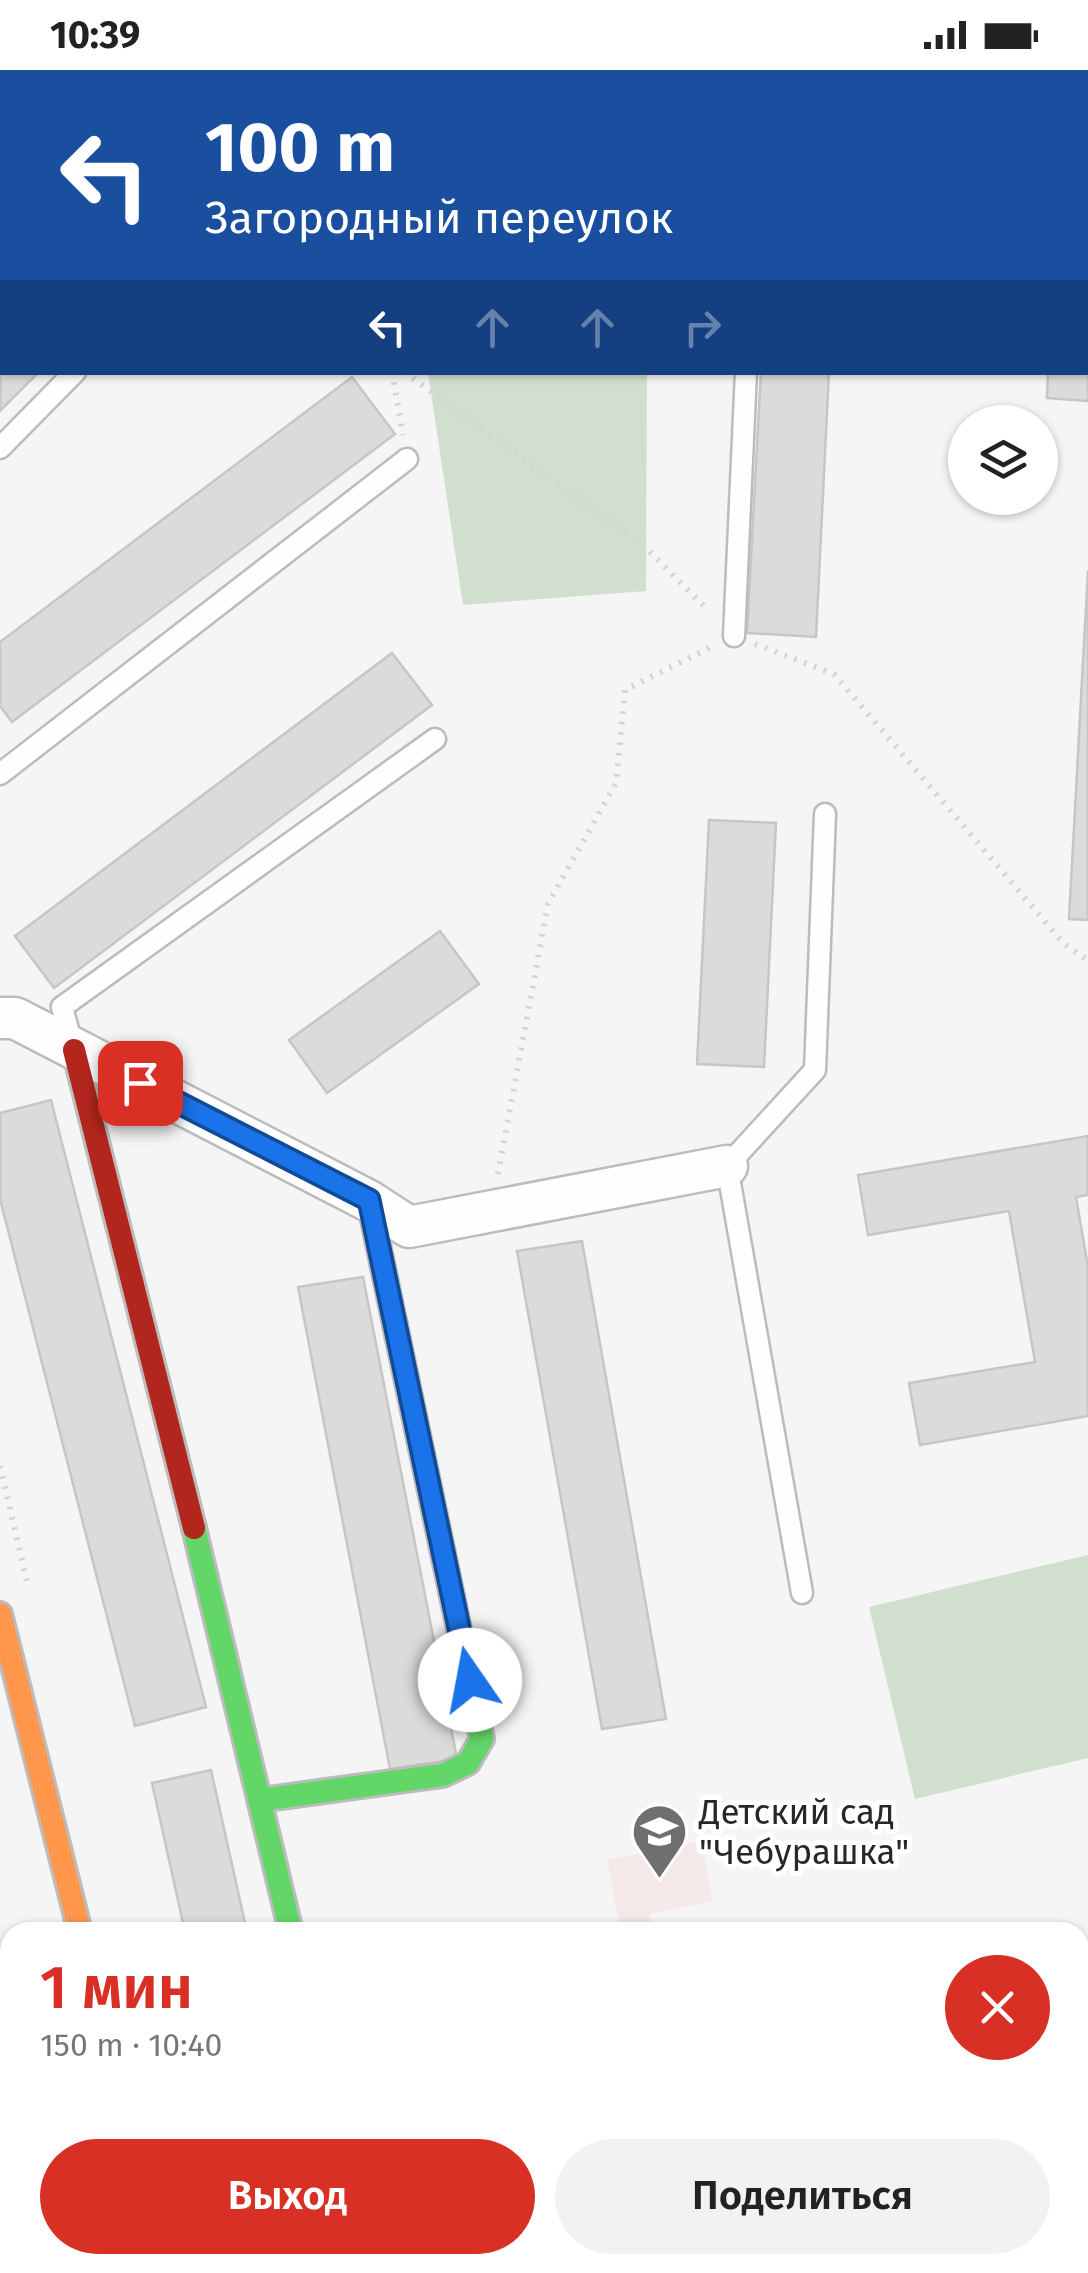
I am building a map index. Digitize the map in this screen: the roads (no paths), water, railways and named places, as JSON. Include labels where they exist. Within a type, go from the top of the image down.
[{"type":"street","points":[[0,1018],[15,1018],[369,1200],[409,1227],[726,1166]]},
{"type":"street","points":[[74,1050],[290,1922]]},
{"type":"street","points":[[260,1800],[443,1775],[466,1768],[476,1758],[482,1739],[369,1200]]},
{"type":"street","points":[[0,1614],[7,1676],[77,1922]]},
{"type":"lane","points":[[0,448],[71,375]]},
{"type":"lane","points":[[734,636],[746,375]]},
{"type":"lane","points":[[0,774],[408,458]]},
{"type":"lane","points":[[74,1050],[62,1007],[434,739]]},
{"type":"lane","points":[[802,1593],[726,1166],[815,1070],[825,814]]},
{"type":"place","name":"Детский сад \"Чебурашка\"","points":[[660,1881]]}]
